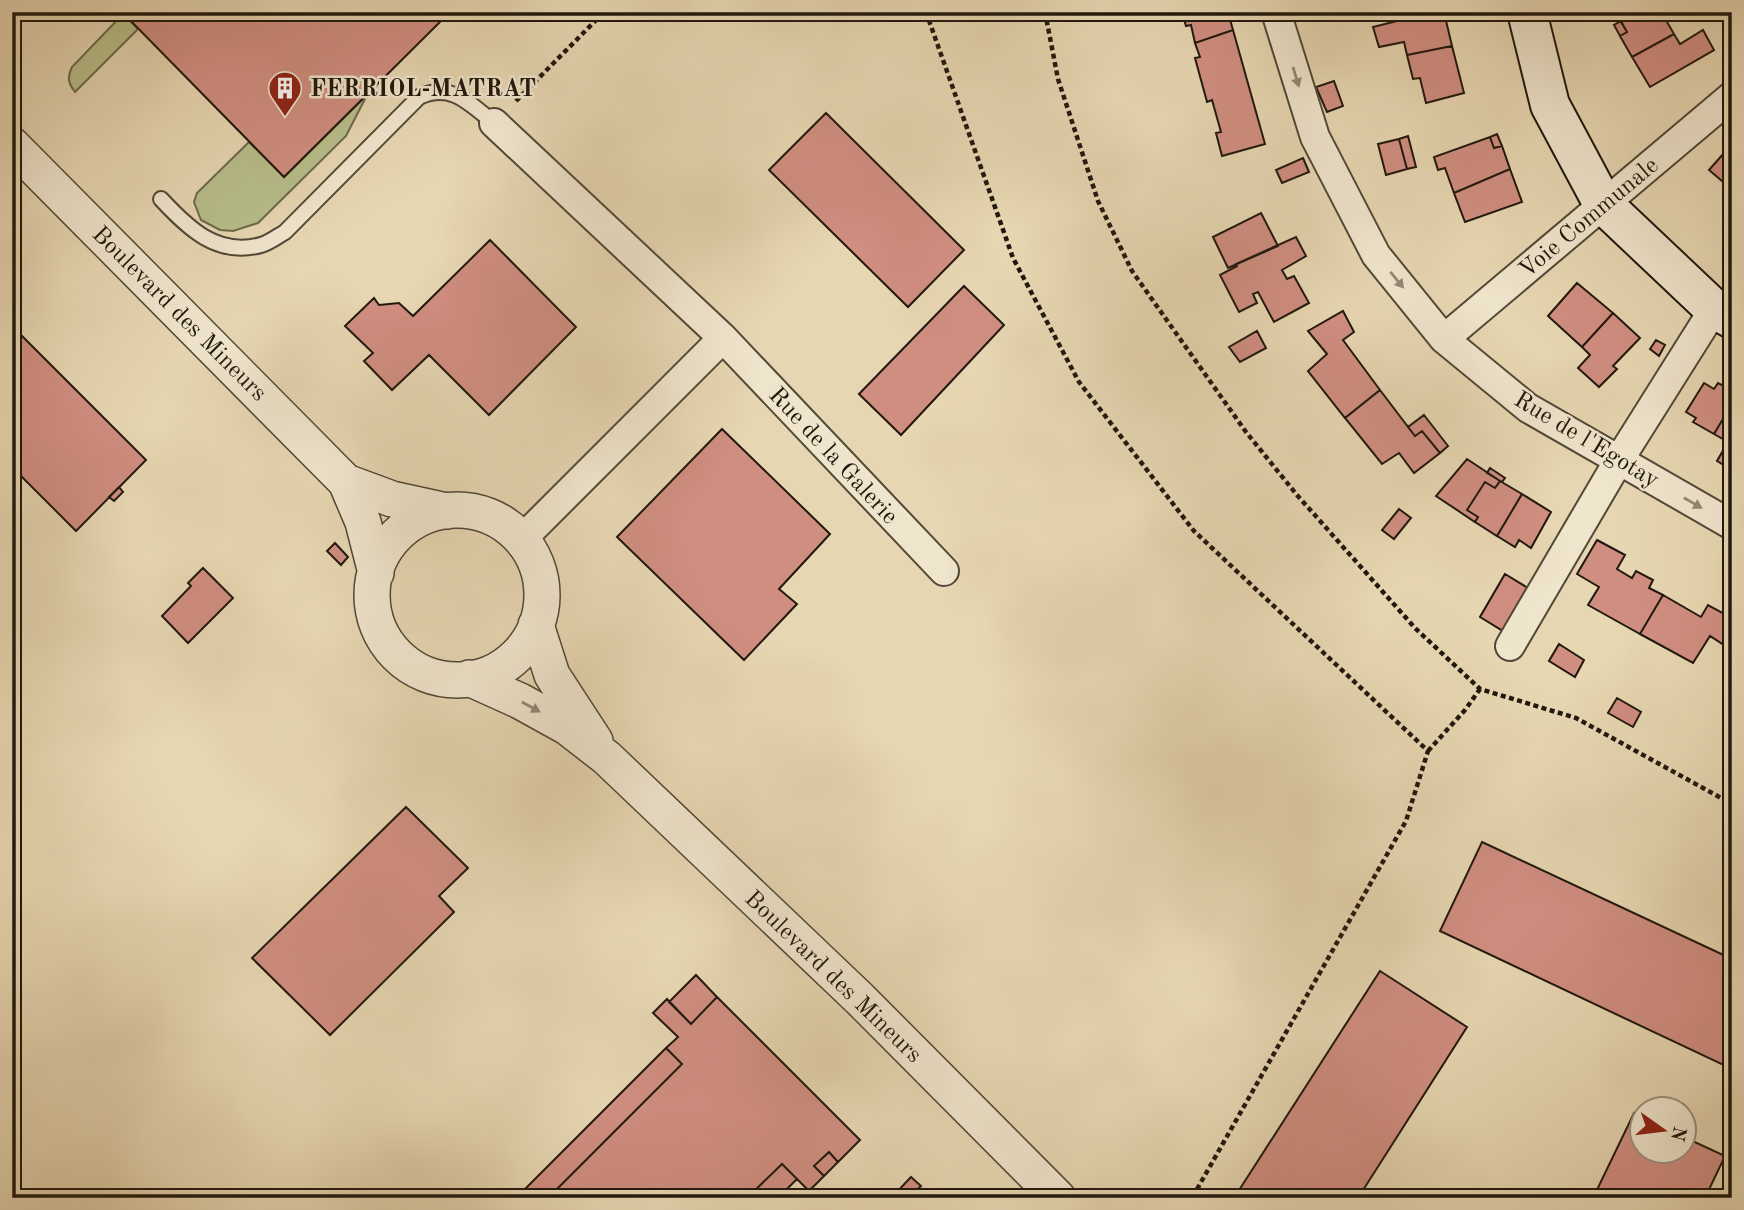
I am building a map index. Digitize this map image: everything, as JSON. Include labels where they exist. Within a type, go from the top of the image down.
[{"type":"main road","points":[[1527,12],[1550,104],[1603,204],[1723,314]]},
{"type":"street","name":"Rue de l'Egotay","points":[[1276,12],[1315,137],[1376,254],[1444,339],[1528,408],[1732,525]]},
{"type":"street","name":"Voie Communale","points":[[1444,339],[1732,96]]},
{"type":"street","name":"Rue de la Galerie","points":[[494,122],[723,338],[944,571]]},
{"type":"street","name":"Boulevard des Mineurs","points":[[12,145],[346,482],[363,522],[376,573]]},
{"type":"street","points":[[1510,646],[1619,460],[1723,314]]},
{"type":"street","points":[[521,540],[723,338]]},
{"type":"street","name":"Boulevard des Mineurs","points":[[346,482],[392,499],[449,512]]},
{"type":"street","points":[[465,509],[494,517],[508,526],[521,540],[528,547],[539,572],[542,602],[536,625],[522,651],[511,661],[482,677],[438,679],[402,662],[383,639],[376,625],[371,590],[383,549],[404,527],[422,516],[465,509]]},
{"type":"street","name":"Boulevard des Mineurs","points":[[536,625],[552,675],[607,758]]},
{"type":"street","name":"Boulevard des Mineurs","points":[[469,677],[567,727],[607,758],[860,999],[1058,1198]]},
{"type":"lane","points":[[161,199],[189,229],[210,241],[236,247],[261,245],[285,232],[419,97],[431,91],[445,91],[461,97],[494,122]]},
{"type":"path","points":[[494,122],[604,12]]},
{"type":"path","points":[[926,12],[1013,258],[1079,382],[1194,531],[1429,751]]},
{"type":"path","points":[[1045,12],[1058,79],[1098,201],[1132,271],[1246,432],[1297,495],[1415,628],[1480,689],[1576,718],[1732,804]]},
{"type":"path","points":[[1192,1198],[1406,821],[1429,751],[1480,689]]},
{"type":"green space","points":[[123,14],[138,29],[75,92],[69,80],[72,67]]},
{"type":"green space","points":[[367,95],[346,136],[258,223],[233,231],[220,230],[201,220],[194,202],[197,193],[249,142],[284,177]]},
{"type":"building","name":"FERRIOL-MATRAT","points":[[122,12],[450,12],[284,177]]},
{"type":"building","points":[[1182,12],[1228,12],[1233,30],[1195,43],[1191,25],[1186,26]]},
{"type":"building","points":[[1433,12],[1444,12],[1452,46],[1407,55],[1404,42],[1379,47],[1373,27]]},
{"type":"building","points":[[1615,12],[1652,12],[1655,17],[1662,13],[1674,34],[1632,57],[1620,36],[1627,32]]},
{"type":"building","points":[[1621,21],[1627,32],[1620,36],[1614,25]]},
{"type":"building","points":[[1233,30],[1265,144],[1222,156],[1216,133],[1221,132],[1212,100],[1207,102],[1195,58],[1200,57],[1195,43]]},
{"type":"building","points":[[1703,30],[1714,50],[1650,87],[1632,57],[1674,34],[1680,44]]},
{"type":"building","points":[[1452,46],[1464,93],[1426,103],[1420,78],[1413,79],[1407,55]]},
{"type":"building","points":[[1334,81],[1343,106],[1327,112],[1316,87]]},
{"type":"building","points":[[826,113],[964,250],[908,307],[769,170]]},
{"type":"building","points":[[1497,134],[1502,146],[1494,148],[1490,137]]},
{"type":"building","points":[[1408,136],[1416,167],[1407,169],[1399,139]]},
{"type":"building","points":[[1490,137],[1494,148],[1502,146],[1510,169],[1454,193],[1445,168],[1438,170],[1434,157]]},
{"type":"building","points":[[1399,139],[1407,169],[1386,175],[1378,144]]},
{"type":"building","points":[[1732,144],[1732,183],[1729,187],[1709,170]]},
{"type":"building","points":[[1303,158],[1309,172],[1282,183],[1276,170]]},
{"type":"building","points":[[1510,169],[1522,202],[1465,222],[1454,193]]},
{"type":"building","points":[[1261,213],[1278,246],[1228,268],[1213,237]]},
{"type":"building","points":[[1296,237],[1306,256],[1282,270],[1287,279],[1294,276],[1309,303],[1274,322],[1258,292],[1253,294],[1257,303],[1239,312],[1220,275],[1237,266],[1236,264]]},
{"type":"building","points":[[490,240],[576,327],[489,415],[429,355],[392,390],[364,361],[373,353],[345,326],[374,298],[379,305],[399,303],[413,316]]},
{"type":"building","points":[[1577,283],[1613,313],[1582,347],[1548,316]]},
{"type":"building","points":[[964,286],[1004,325],[901,435],[859,394]]},
{"type":"building","points":[[1343,311],[1354,332],[1343,340],[1380,390],[1345,418],[1308,371],[1327,354],[1308,331]]},
{"type":"building","points":[[1613,313],[1640,338],[1613,366],[1617,369],[1599,387],[1578,368],[1590,355],[1582,347]]},
{"type":"building","points":[[12,326],[146,460],[76,531],[12,467]]},
{"type":"building","points":[[1257,331],[1266,348],[1240,362],[1229,347]]},
{"type":"building","points":[[1656,340],[1665,345],[1659,356],[1650,349]]},
{"type":"building","points":[[1704,383],[1714,389],[1718,383],[1732,390],[1732,404],[1714,434],[1693,422],[1696,418],[1686,412]]},
{"type":"building","points":[[1380,390],[1415,436],[1422,431],[1440,453],[1414,473],[1399,453],[1382,464],[1345,418]]},
{"type":"building","points":[[1732,404],[1732,470],[1717,461],[1728,442],[1714,434]]},
{"type":"building","points":[[1424,415],[1448,446],[1440,453],[1422,431],[1415,436],[1408,427]]},
{"type":"building","points":[[722,429],[830,534],[779,589],[797,604],[744,660],[617,537]]},
{"type":"building","points":[[1467,459],[1500,481],[1495,488],[1485,482],[1467,510],[1478,517],[1475,522],[1436,496]]},
{"type":"building","points":[[1490,468],[1505,478],[1502,482],[1487,473]]},
{"type":"building","points":[[1500,481],[1522,494],[1497,536],[1475,522],[1478,517],[1467,510],[1485,482],[1495,488]]},
{"type":"building","points":[[119,487],[123,492],[114,501],[109,497]]},
{"type":"building","points":[[1522,494],[1551,512],[1531,548],[1519,540],[1515,547],[1497,536]]},
{"type":"building","points":[[1399,509],[1411,518],[1394,539],[1382,530]]},
{"type":"building","points":[[1597,540],[1625,555],[1617,569],[1632,578],[1636,571],[1653,580],[1649,588],[1663,595],[1640,634],[1588,605],[1599,587],[1577,574]]},
{"type":"building","points":[[335,543],[348,557],[341,565],[327,551]]},
{"type":"building","points":[[203,568],[233,598],[188,643],[162,616],[191,586],[188,583]]},
{"type":"building","points":[[1505,574],[1528,588],[1503,631],[1480,617]]},
{"type":"building","points":[[1663,595],[1701,617],[1708,605],[1732,618],[1732,631],[1724,645],[1710,636],[1693,663],[1640,634]]},
{"type":"building","points":[[1559,644],[1584,660],[1575,677],[1549,661]]},
{"type":"building","points":[[1617,698],[1641,712],[1633,727],[1608,713]]},
{"type":"building","points":[[406,807],[468,868],[439,896],[454,912],[330,1035],[252,958]]},
{"type":"building","points":[[1482,842],[1732,959],[1732,1069],[1440,931]]},
{"type":"building","points":[[1380,971],[1467,1027],[1358,1198],[1234,1198]]},
{"type":"building","points":[[696,975],[717,997],[691,1024],[669,1002]]},
{"type":"building","points":[[717,997],[860,1140],[838,1162],[829,1152],[814,1166],[824,1176],[809,1191],[782,1164],[747,1198],[548,1198],[682,1064],[666,1048],[678,1037],[653,1013],[667,999],[691,1024]]},
{"type":"building","points":[[666,1048],[682,1064],[548,1198],[516,1198]]},
{"type":"building","points":[[1628,1125],[1628,1164],[1698,1164],[1698,1143],[1725,1156],[1705,1198],[1593,1198]]},
{"type":"building","points":[[829,1152],[838,1162],[824,1176],[814,1166]]},
{"type":"building","points":[[782,1164],[797,1179],[778,1198],[747,1198]]},
{"type":"building","points":[[911,1177],[921,1186],[909,1198],[896,1198],[894,1195]]},
{"type":"place","name":"FERRIOL-MATRAT","points":[[285,118]]}]
